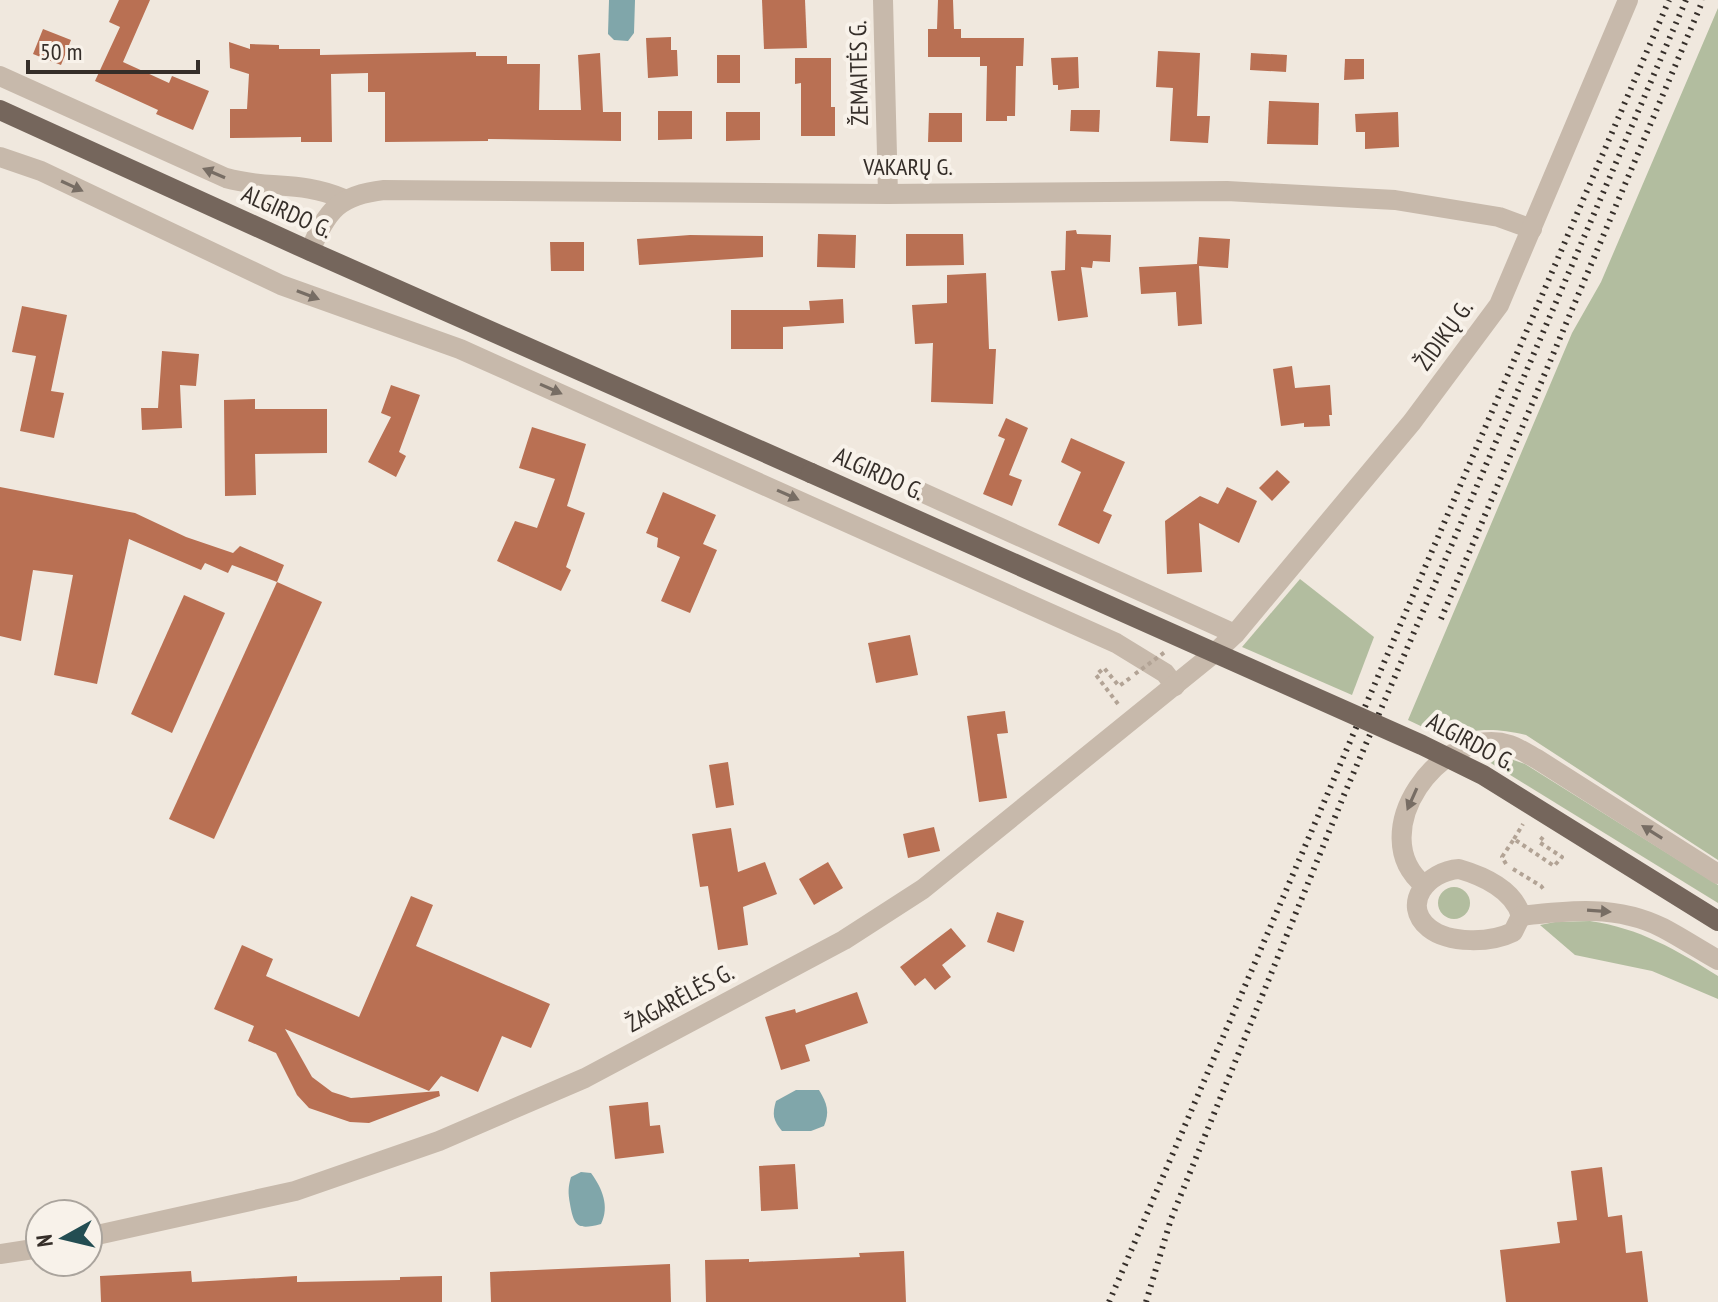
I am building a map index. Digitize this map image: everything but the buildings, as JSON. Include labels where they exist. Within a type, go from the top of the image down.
[{"type":"main road","name":"ALGIRDO G.","points":[[0,110],[1422,745],[1483,775],[1718,921]]},
{"type":"street","name":"ŽEMAITĖS G.","points":[[883,0],[888,194]]},
{"type":"street","name":"ŽIDIKŲ G.","points":[[1218,650],[1235,634],[1412,422],[1499,305],[1628,0]]},
{"type":"street","name":"ALGIRDO G.","points":[[0,76],[226,178],[245,183],[304,186],[344,199]]},
{"type":"street","points":[[0,157],[41,171],[281,285],[460,349],[1102,636],[1146,659],[1165,673],[1175,686]]},
{"type":"street","name":"VAKARŲ G.","points":[[344,199],[362,192],[406,189],[888,194],[1227,191],[1395,200],[1499,217],[1532,229]]},
{"type":"street","points":[[310,251],[328,214],[344,199]]},
{"type":"street","points":[[919,491],[1235,634]]},
{"type":"street","name":"ŽAGARĖLĖS G.","points":[[104,1233],[295,1191],[439,1141],[585,1078],[844,940],[923,889],[1218,650]]},
{"type":"street","points":[[1424,885],[1410,872],[1403,858],[1403,820],[1414,790],[1435,765],[1461,749],[1486,744],[1509,744],[1537,759],[1718,874]]},
{"type":"street","points":[[1459,869],[1504,891],[1518,906],[1521,916],[1513,932],[1494,938],[1465,939],[1441,934],[1428,927],[1419,911],[1420,892],[1424,885],[1446,870],[1459,869]]},
{"type":"street","points":[[1521,916],[1586,910],[1625,914],[1661,927],[1718,960]]},
{"type":"street","points":[[0,1254],[24,1250]]},
{"type":"path","points":[[1120,705],[1096,675],[1104,668],[1119,686],[1169,649]]},
{"type":"path","points":[[1521,844],[1554,866],[1562,857],[1539,842],[1547,833]]},
{"type":"green space","points":[[1718,8],[1718,860],[1526,735],[1486,730],[1446,738],[1408,720],[1572,333],[1601,282]]},
{"type":"green space","points":[[1300,579],[1374,637],[1352,695],[1242,647]]},
{"type":"green space","points":[[1499,755],[1525,764],[1718,885],[1718,903],[1481,757]]},
{"type":"green space","points":[[1454,887],[1466,891],[1470,903],[1466,915],[1454,919],[1442,915],[1438,903],[1442,891]]},
{"type":"green space","points":[[1590,921],[1641,935],[1703,966],[1718,976],[1718,999],[1652,971],[1575,955],[1540,925]]},
{"type":"water","points":[[609,0],[635,0],[634,33],[628,41],[614,40],[608,34]]},
{"type":"water","points":[[796,1090],[819,1090],[827,1108],[824,1126],[811,1131],[782,1131],[774,1117],[776,1101]]},
{"type":"water","points":[[581,1172],[591,1173],[601,1191],[605,1211],[601,1224],[582,1226],[573,1218],[569,1184],[571,1177]]},
{"type":"railway","points":[[1109,1302],[1669,0]]},
{"type":"railway","points":[[1146,1302],[1171,1219],[1344,795],[1686,0]]},
{"type":"railway","points":[[1441,619],[1703,0]]}]
